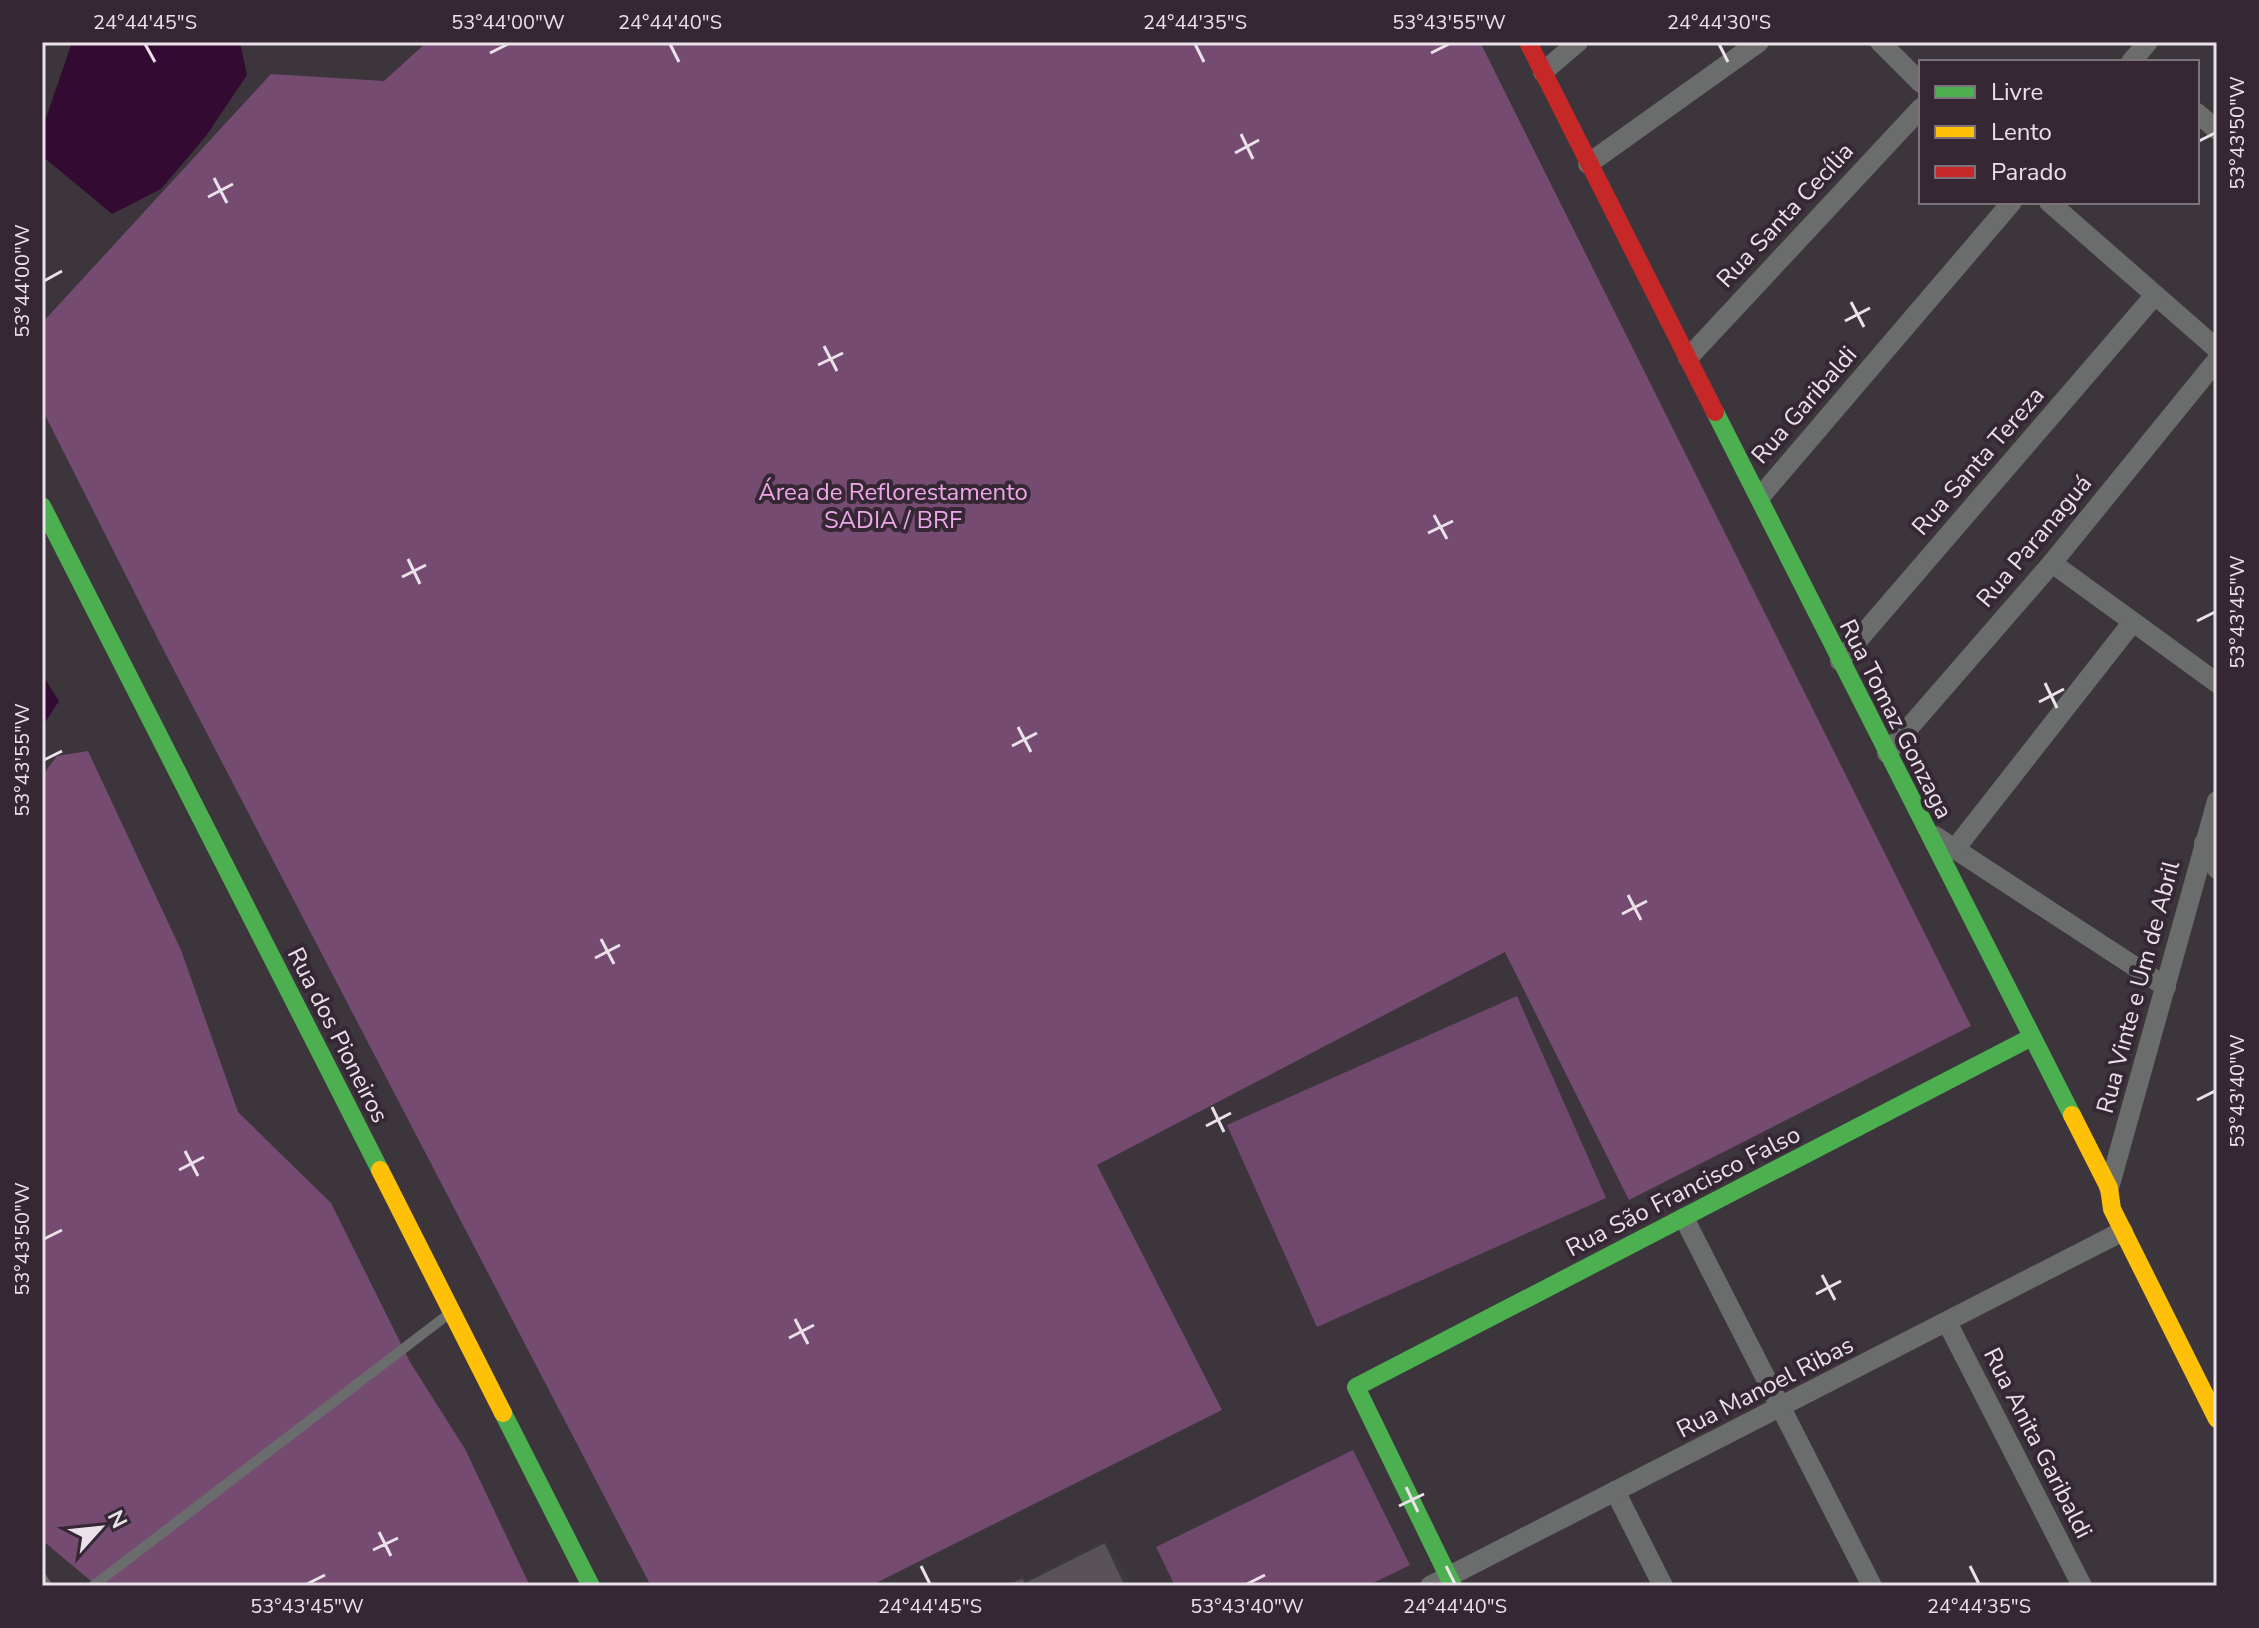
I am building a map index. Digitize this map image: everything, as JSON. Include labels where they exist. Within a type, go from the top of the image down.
[{"type":"street","name":"Rua Tomaz Gonzaga","points":[[1528,42],[1760,497],[1923,828],[2109,1188],[2112,1209],[2217,1419]]},
{"type":"street","points":[[1543,72],[1578,42]]},
{"type":"street","points":[[1588,164],[1759,42]]},
{"type":"street","points":[[1880,42],[1919,81]]},
{"type":"street","points":[[2135,60],[2148,42]]},
{"type":"street","name":"Rua Santa Cecília","points":[[1688,358],[1919,110]]},
{"type":"street","points":[[2199,115],[2217,130]]},
{"type":"street","name":"Rua Garibaldi","points":[[1760,497],[2010,204]]},
{"type":"street","points":[[2051,204],[2217,349]]},
{"type":"street","name":"Rua Santa Tereza","points":[[1840,661],[2155,295]]},
{"type":"street","name":"Rua Paranaguá","points":[[1887,753],[2052,563],[2217,360]]},
{"type":"street","name":"Rua dos Pioneiros","points":[[42,506],[591,1586]]},
{"type":"street","points":[[2052,563],[2217,683]]},
{"type":"street","points":[[1954,850],[2132,623]]},
{"type":"street","name":"Rua Vinte e Um de Abril","points":[[2109,1188],[2217,801]]},
{"type":"street","points":[[1923,828],[2166,987]]},
{"type":"street","points":[[2204,843],[2217,869]]},
{"type":"street","name":"Rua São Francisco Falso","points":[[1451,1581],[1356,1387],[2032,1037]]},
{"type":"street","points":[[1684,1218],[1872,1586]]},
{"type":"street","name":"Rua Manoel Ribas","points":[[1430,1586],[1451,1581],[1615,1491],[1948,1324],[2123,1231]]},
{"type":"street","name":"Rua Anita Garibaldi","points":[[1948,1324],[2082,1586]]},
{"type":"street","points":[[1615,1491],[1663,1586]]},
{"type":"lane","points":[[93,1586],[452,1311]]},
{"type":"lane","points":[[42,1578],[47,1586]]},
{"type":"shaded area","points":[[72,42],[240,42],[247,75],[206,136],[161,189],[112,214],[42,156],[45,121]]},
{"type":"shaded area","points":[[42,674],[59,701],[42,727]]},
{"type":"shaded area","points":[[1517,996],[1606,1198],[1317,1327],[1227,1125]]},
{"type":"shaded area","points":[[1353,1450],[1410,1565],[1367,1586],[1175,1586],[1156,1547]]},
{"type":"green space","name":"Área de Reflorestamento SADIA / BRF","points":[[427,42],[1480,42],[1971,1026],[1629,1200],[1505,952],[1097,1165],[1222,1410],[870,1586],[651,1586],[162,647],[42,409],[42,323],[271,74],[384,81]]},
{"type":"green space","points":[[88,751],[181,950],[238,1112],[331,1203],[410,1362],[465,1449],[530,1586],[97,1586],[42,1540],[42,776],[57,756]]},
{"type":"building","points":[[1105,1542],[1126,1586],[1005,1586],[1023,1577],[1025,1582]]},
{"type":"traffic: fast","points":[[1715,412],[2072,1115]]},
{"type":"traffic: fast","points":[[42,506],[380,1170]]},
{"type":"traffic: fast","points":[[1453,1586],[1356,1387],[2032,1037]]},
{"type":"traffic: fast","points":[[503,1413],[591,1586]]},
{"type":"traffic: slow","points":[[2072,1115],[2109,1188],[2112,1209],[2217,1419]]},
{"type":"traffic: slow","points":[[380,1170],[503,1413]]},
{"type":"traffic: jam","points":[[1528,42],[1715,412]]}]
